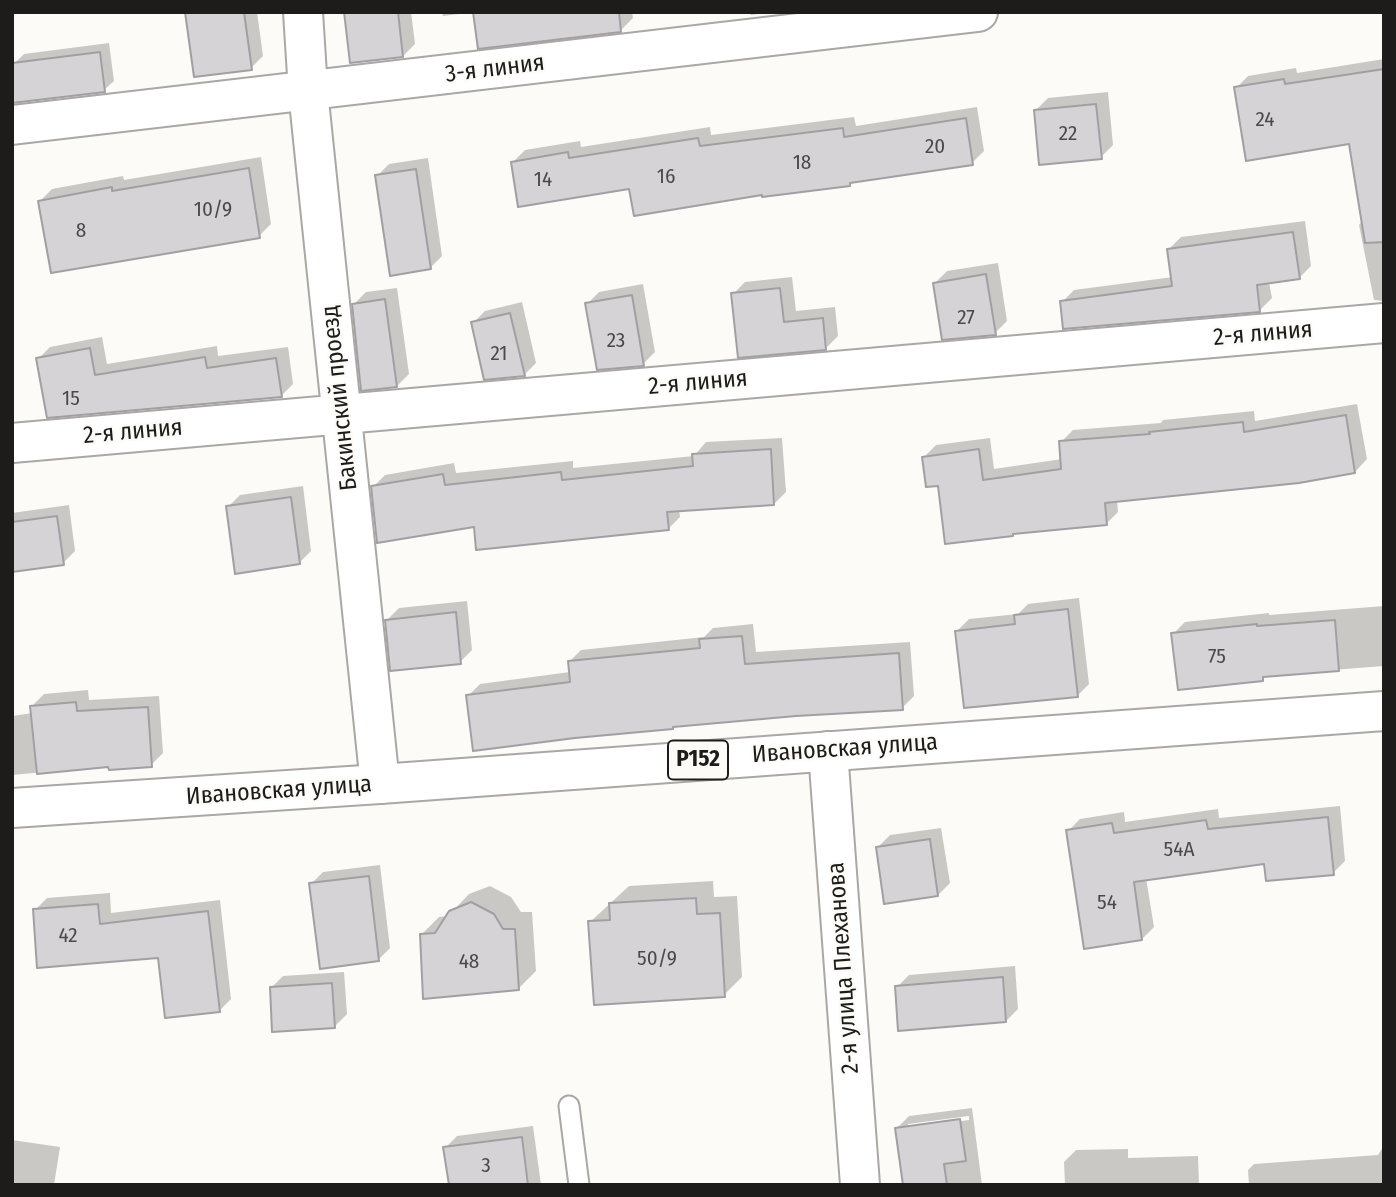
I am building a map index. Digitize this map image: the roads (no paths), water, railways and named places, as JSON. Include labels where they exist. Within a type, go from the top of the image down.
[{"type":"street","name":"Бакинский проезд","points":[[303,12],[308,90],[380,784]]},
{"type":"street","name":"3-я линия","points":[[12,125],[978,12]]},
{"type":"street","name":"2-я линия","points":[[12,443],[1384,323]]},
{"type":"street","name":"Ивановская улица","points":[[12,808],[1384,711]]},
{"type":"street","name":"2-я улица Плеханова","points":[[828,751],[860,1185]]},
{"type":"lane","points":[[569,1106],[579,1185]]}]
